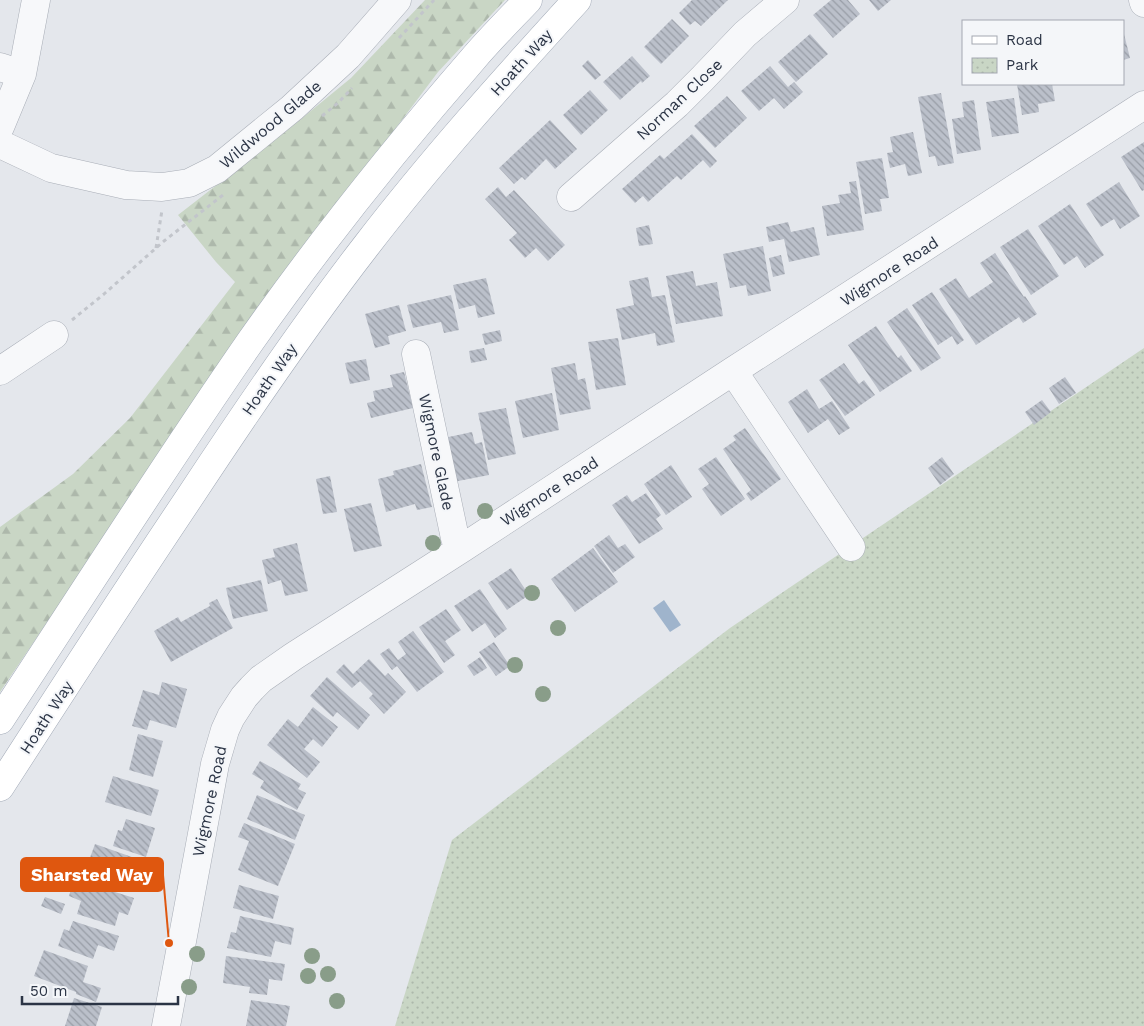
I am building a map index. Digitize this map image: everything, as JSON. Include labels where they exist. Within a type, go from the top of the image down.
[{"type":"main road","points":[[0,720],[210,401],[289,288],[385,163],[474,58],[528,0]]},
{"type":"main road","name":"Hoath Way","points":[[0,787],[229,436],[323,303],[366,245],[455,136],[577,0]]},
{"type":"street","points":[[0,128],[11,70],[36,0]]},
{"type":"street","name":"Wildwood Glade","points":[[0,144],[51,168],[126,185],[162,187],[189,183],[218,169],[292,108],[348,56],[397,0]]},
{"type":"street","name":"Norman Close","points":[[571,197],[677,104],[745,34],[785,0]]},
{"type":"street","name":"Wigmore Road","points":[[166,1026],[215,764],[225,730],[237,706],[261,679],[1144,105]]},
{"type":"street","points":[[0,371],[54,335]]},
{"type":"street","name":"Wigmore Glade","points":[[416,354],[455,538],[461,549]]},
{"type":"street","points":[[733,371],[851,547]]},
{"type":"path","points":[[156,248],[163,208]]},
{"type":"green space","points":[[425,0],[505,0],[438,72],[247,326],[0,692],[0,527],[73,474],[130,418],[235,282],[216,262],[178,215],[351,78]]},
{"type":"green space","points":[[1144,348],[1144,1026],[395,1026],[452,840],[730,628]]},
{"type":"water","points":[[664,600],[681,625],[670,632],[653,608]]},
{"type":"building","points":[[692,0],[728,0],[701,26],[695,21],[690,25],[679,13]]},
{"type":"building","points":[[831,0],[848,0],[860,14],[833,38],[813,15]]},
{"type":"building","points":[[869,0],[891,0],[878,11]]},
{"type":"building","points":[[672,19],[689,36],[661,64],[644,47]]},
{"type":"building","points":[[810,34],[828,54],[796,82],[778,62]]},
{"type":"building","points":[[1124,34],[1130,58],[1124,60]]},
{"type":"building","points":[[632,56],[650,76],[642,83],[641,81],[620,100],[603,82]]},
{"type":"building","points":[[588,60],[601,75],[595,80],[582,66]]},
{"type":"building","points":[[770,66],[788,87],[794,82],[803,92],[784,109],[774,98],[759,111],[741,91]]},
{"type":"building","points":[[1017,85],[1052,85],[1055,101],[1038,104],[1039,112],[1022,115]]},
{"type":"building","points":[[590,90],[608,110],[581,135],[563,115]]},
{"type":"building","points":[[941,93],[954,163],[938,166],[935,156],[929,157],[918,97]]},
{"type":"building","points":[[727,96],[747,118],[715,148],[694,126]]},
{"type":"building","points":[[1014,98],[1019,133],[992,137],[986,102]]},
{"type":"building","points":[[974,100],[981,150],[957,154],[952,119],[964,117],[962,102]]},
{"type":"building","points":[[550,120],[577,149],[555,169],[546,159],[525,180],[522,177],[514,184],[499,168]]},
{"type":"building","points":[[913,132],[922,173],[908,176],[905,164],[890,168],[887,153],[893,152],[890,137]]},
{"type":"building","points":[[692,134],[717,161],[710,168],[703,160],[681,180],[677,176],[648,202],[643,196],[635,203],[622,189],[660,155],[664,159]]},
{"type":"building","points":[[1144,142],[1144,190],[1142,191],[1121,157]]},
{"type":"building","points":[[882,158],[889,198],[880,199],[882,211],[865,214],[856,162]]},
{"type":"building","points":[[856,181],[864,230],[827,236],[822,206],[840,203],[838,195],[851,193],[849,182]]},
{"type":"building","points":[[1119,182],[1140,216],[1120,229],[1114,219],[1101,227],[1086,204]]},
{"type":"building","points":[[498,187],[506,197],[514,190],[565,245],[548,261],[536,248],[525,258],[509,240],[517,233],[485,199]]},
{"type":"building","points":[[1070,204],[1104,255],[1085,268],[1077,256],[1064,265],[1038,226]]},
{"type":"building","points":[[788,222],[791,232],[814,227],[820,255],[789,262],[784,239],[769,242],[766,227]]},
{"type":"building","points":[[649,225],[653,244],[639,246],[636,228]]},
{"type":"building","points":[[1028,229],[1059,276],[1031,295],[1000,247]]},
{"type":"building","points":[[763,246],[771,291],[748,296],[746,285],[730,288],[723,254]]},
{"type":"building","points":[[995,253],[1037,314],[1023,323],[1019,317],[976,345],[939,289],[956,278],[969,298],[993,282],[980,263]]},
{"type":"building","points":[[781,255],[785,274],[773,277],[769,258]]},
{"type":"building","points":[[693,271],[696,286],[717,282],[723,316],[676,324],[666,276]]},
{"type":"building","points":[[648,277],[652,297],[665,295],[675,342],[657,346],[655,333],[622,340],[616,309],[634,305],[629,281]]},
{"type":"building","points":[[486,278],[495,314],[478,318],[475,305],[459,309],[453,285]]},
{"type":"building","points":[[932,292],[964,340],[957,345],[952,336],[938,345],[912,305]]},
{"type":"building","points":[[451,295],[459,330],[444,333],[441,322],[413,328],[407,305]]},
{"type":"building","points":[[399,305],[406,331],[388,336],[390,344],[375,348],[365,314]]},
{"type":"building","points":[[907,308],[941,358],[921,371],[887,322]]},
{"type":"building","points":[[876,326],[898,358],[901,355],[912,371],[880,392],[848,345]]},
{"type":"building","points":[[500,330],[502,341],[485,345],[482,334]]},
{"type":"building","points":[[618,338],[626,385],[596,390],[588,342]]},
{"type":"building","points":[[484,348],[487,360],[471,363],[469,351]]},
{"type":"building","points":[[366,359],[370,380],[350,384],[345,363]]},
{"type":"building","points":[[575,363],[578,380],[585,378],[591,409],[560,415],[551,368]]},
{"type":"building","points":[[844,363],[859,384],[864,380],[875,395],[845,416],[819,380]]},
{"type":"building","points":[[404,372],[413,408],[371,418],[367,403],[375,401],[373,391],[393,387],[390,375]]},
{"type":"building","points":[[1065,377],[1076,393],[1059,404],[1049,388]]},
{"type":"building","points":[[807,389],[819,409],[832,401],[850,428],[839,435],[828,419],[808,433],[788,402]]},
{"type":"building","points":[[552,393],[559,430],[523,438],[515,401]]},
{"type":"building","points":[[1042,400],[1051,412],[1034,425],[1025,412]]},
{"type":"building","points":[[506,408],[516,454],[488,460],[478,413]]},
{"type":"building","points":[[745,428],[781,479],[751,501],[746,494],[751,490],[723,449],[736,440],[733,436]]},
{"type":"building","points":[[472,432],[475,444],[482,442],[489,475],[453,482],[444,438]]},
{"type":"building","points":[[716,457],[745,499],[721,516],[702,489],[709,484],[698,469]]},
{"type":"building","points":[[942,457],[954,474],[940,485],[928,468]]},
{"type":"building","points":[[421,464],[432,507],[417,510],[415,504],[386,512],[378,479],[394,475],[393,471]]},
{"type":"building","points":[[671,465],[692,497],[666,515],[644,484]]},
{"type":"building","points":[[330,476],[337,512],[323,514],[316,479]]},
{"type":"building","points":[[646,493],[661,515],[656,519],[663,529],[639,544],[612,505],[627,495],[632,502]]},
{"type":"building","points":[[371,503],[382,546],[354,552],[344,509]]},
{"type":"building","points":[[609,535],[618,548],[625,544],[635,557],[613,573],[594,546]]},
{"type":"building","points":[[297,543],[308,591],[285,596],[281,580],[268,584],[262,560],[275,557],[273,549]]},
{"type":"building","points":[[593,548],[618,582],[575,612],[551,579]]},
{"type":"building","points":[[511,568],[529,595],[507,610],[488,583]]},
{"type":"building","points":[[261,580],[268,611],[233,619],[226,588]]},
{"type":"building","points":[[480,589],[507,629],[495,638],[485,623],[472,632],[454,606]]},
{"type":"building","points":[[217,599],[233,628],[171,662],[154,631],[178,617],[181,622],[210,606],[209,603]]},
{"type":"building","points":[[446,609],[461,630],[445,641],[455,655],[444,663],[419,627]]},
{"type":"building","points":[[413,631],[444,672],[417,692],[397,666],[392,670],[380,654],[389,648],[398,660],[406,654],[398,642]]},
{"type":"building","points":[[494,642],[510,666],[496,676],[479,652]]},
{"type":"building","points":[[480,657],[487,668],[474,676],[467,666]]},
{"type":"building","points":[[369,659],[385,676],[388,673],[406,692],[384,714],[369,698],[373,694],[360,681],[352,688],[336,672],[344,664],[353,674]]},
{"type":"building","points":[[327,677],[370,715],[358,730],[337,712],[333,717],[310,696]]},
{"type":"building","points":[[162,682],[187,689],[176,728],[150,720],[147,730],[132,726],[143,690],[159,695]]},
{"type":"building","points":[[313,707],[338,727],[322,747],[313,739],[304,749],[320,762],[307,778],[267,745],[288,719],[298,727]]},
{"type":"building","points":[[138,734],[163,741],[153,777],[129,770]]},
{"type":"building","points":[[260,761],[301,784],[298,789],[306,793],[297,810],[260,788],[264,781],[252,774]]},
{"type":"building","points":[[113,776],[159,790],[151,816],[105,802]]},
{"type":"building","points":[[257,795],[305,815],[295,840],[247,819]]},
{"type":"building","points":[[126,819],[155,828],[146,857],[113,846],[118,830],[122,831]]},
{"type":"building","points":[[244,823],[295,844],[278,886],[238,870],[249,841],[238,837]]},
{"type":"building","points":[[95,844],[146,862],[135,892],[84,874]]},
{"type":"building","points":[[74,879],[134,898],[128,915],[119,912],[115,926],[77,914],[81,901],[69,896]]},
{"type":"building","points":[[239,885],[279,896],[273,919],[233,908]]},
{"type":"building","points":[[45,897],[65,904],[61,914],[41,906]]},
{"type":"building","points":[[240,916],[294,928],[291,945],[275,941],[271,957],[227,948],[231,932],[236,933]]},
{"type":"building","points":[[73,921],[119,936],[114,951],[98,945],[93,959],[58,946],[64,929],[69,931]]},
{"type":"building","points":[[44,950],[88,966],[83,982],[101,988],[96,1002],[34,976]]},
{"type":"building","points":[[226,956],[285,964],[282,981],[269,979],[267,995],[249,993],[250,987],[223,983]]},
{"type":"building","points":[[74,998],[102,1007],[96,1026],[65,1026]]},
{"type":"building","points":[[251,1000],[290,1006],[286,1026],[246,1026]]},
{"type":"place","name":"Sharsted Way","points":[[169,943]]}]
